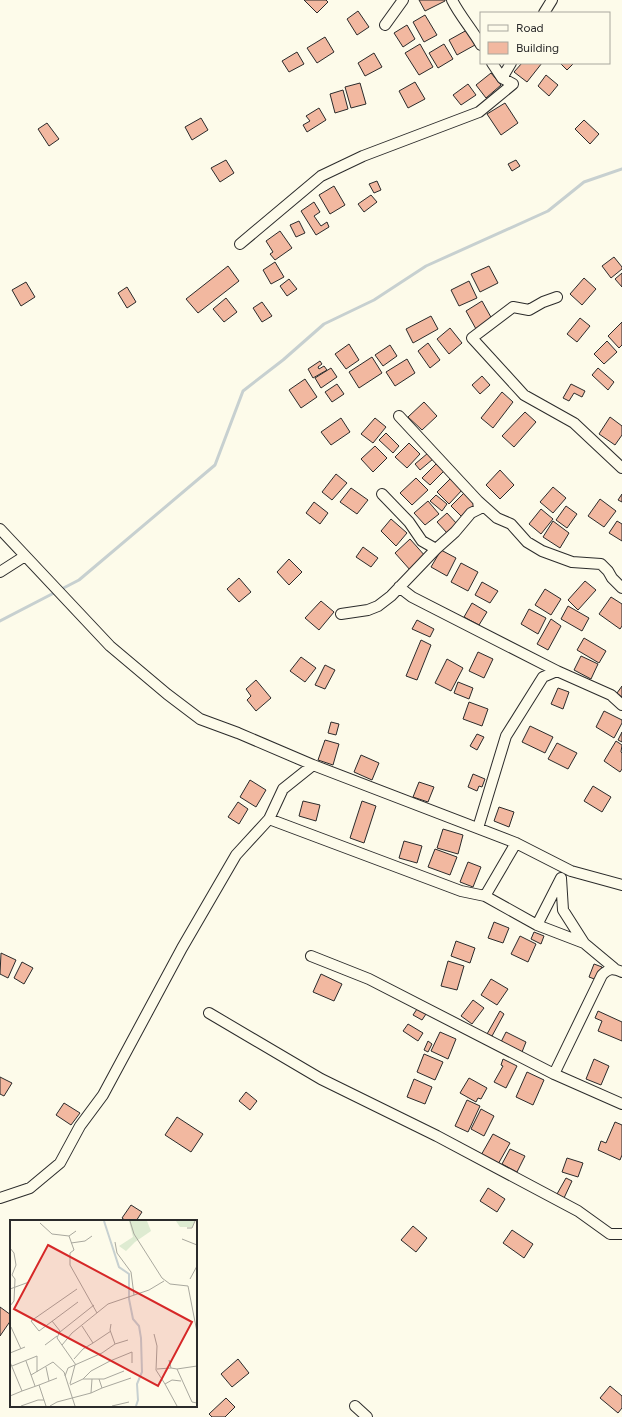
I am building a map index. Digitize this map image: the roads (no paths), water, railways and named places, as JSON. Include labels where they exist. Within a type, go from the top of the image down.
[{"type":"street","points":[[385,25],[403,0]]},
{"type":"street","points":[[452,0],[458,13],[466,20],[480,43]]},
{"type":"street","points":[[545,12],[552,0]]},
{"type":"street","points":[[240,244],[321,176],[362,156],[479,112],[513,84],[502,78],[493,64]]},
{"type":"street","points":[[502,78],[510,64]]},
{"type":"street","points":[[557,297],[543,302],[529,310],[513,307],[472,338],[524,395],[574,423],[622,468]]},
{"type":"street","points":[[399,416],[478,501],[497,518],[511,524],[527,542],[542,551],[572,562],[600,564],[622,588]]},
{"type":"street","points":[[382,494],[409,522],[422,540],[436,548]]},
{"type":"street","points":[[341,614],[368,610],[378,606],[391,596],[436,548],[455,532],[471,513],[479,509],[478,501]]},
{"type":"street","points":[[0,529],[110,646],[166,694],[200,719],[238,733],[313,765],[516,843],[571,871],[622,885]]},
{"type":"street","points":[[0,572],[25,556]]},
{"type":"street","points":[[399,587],[412,597],[557,670],[612,695],[622,705]]},
{"type":"street","points":[[478,828],[506,736],[542,677],[557,670]]},
{"type":"street","points":[[0,1198],[30,1188],[60,1163],[80,1126],[103,1095],[182,948],[236,855],[269,819],[283,789],[313,765]]},
{"type":"street","points":[[269,819],[461,891],[484,896],[537,925],[584,943],[618,970]]},
{"type":"street","points":[[484,896],[516,843]]},
{"type":"street","points":[[537,925],[561,878],[571,871]]},
{"type":"street","points":[[561,878],[562,910],[584,943]]},
{"type":"street","points":[[311,956],[369,979],[554,1074],[622,1104]]},
{"type":"street","points":[[554,1074],[602,975],[608,970],[618,970]]},
{"type":"street","points":[[209,1013],[320,1079],[444,1140],[578,1211],[610,1234],[622,1234]]},
{"type":"street","points":[[355,1406],[367,1417]]},
{"type":"waterway","points":[[0,621],[79,580],[215,465],[243,391],[283,360],[324,324],[374,300],[426,266],[548,211],[584,182],[622,169]]}]
